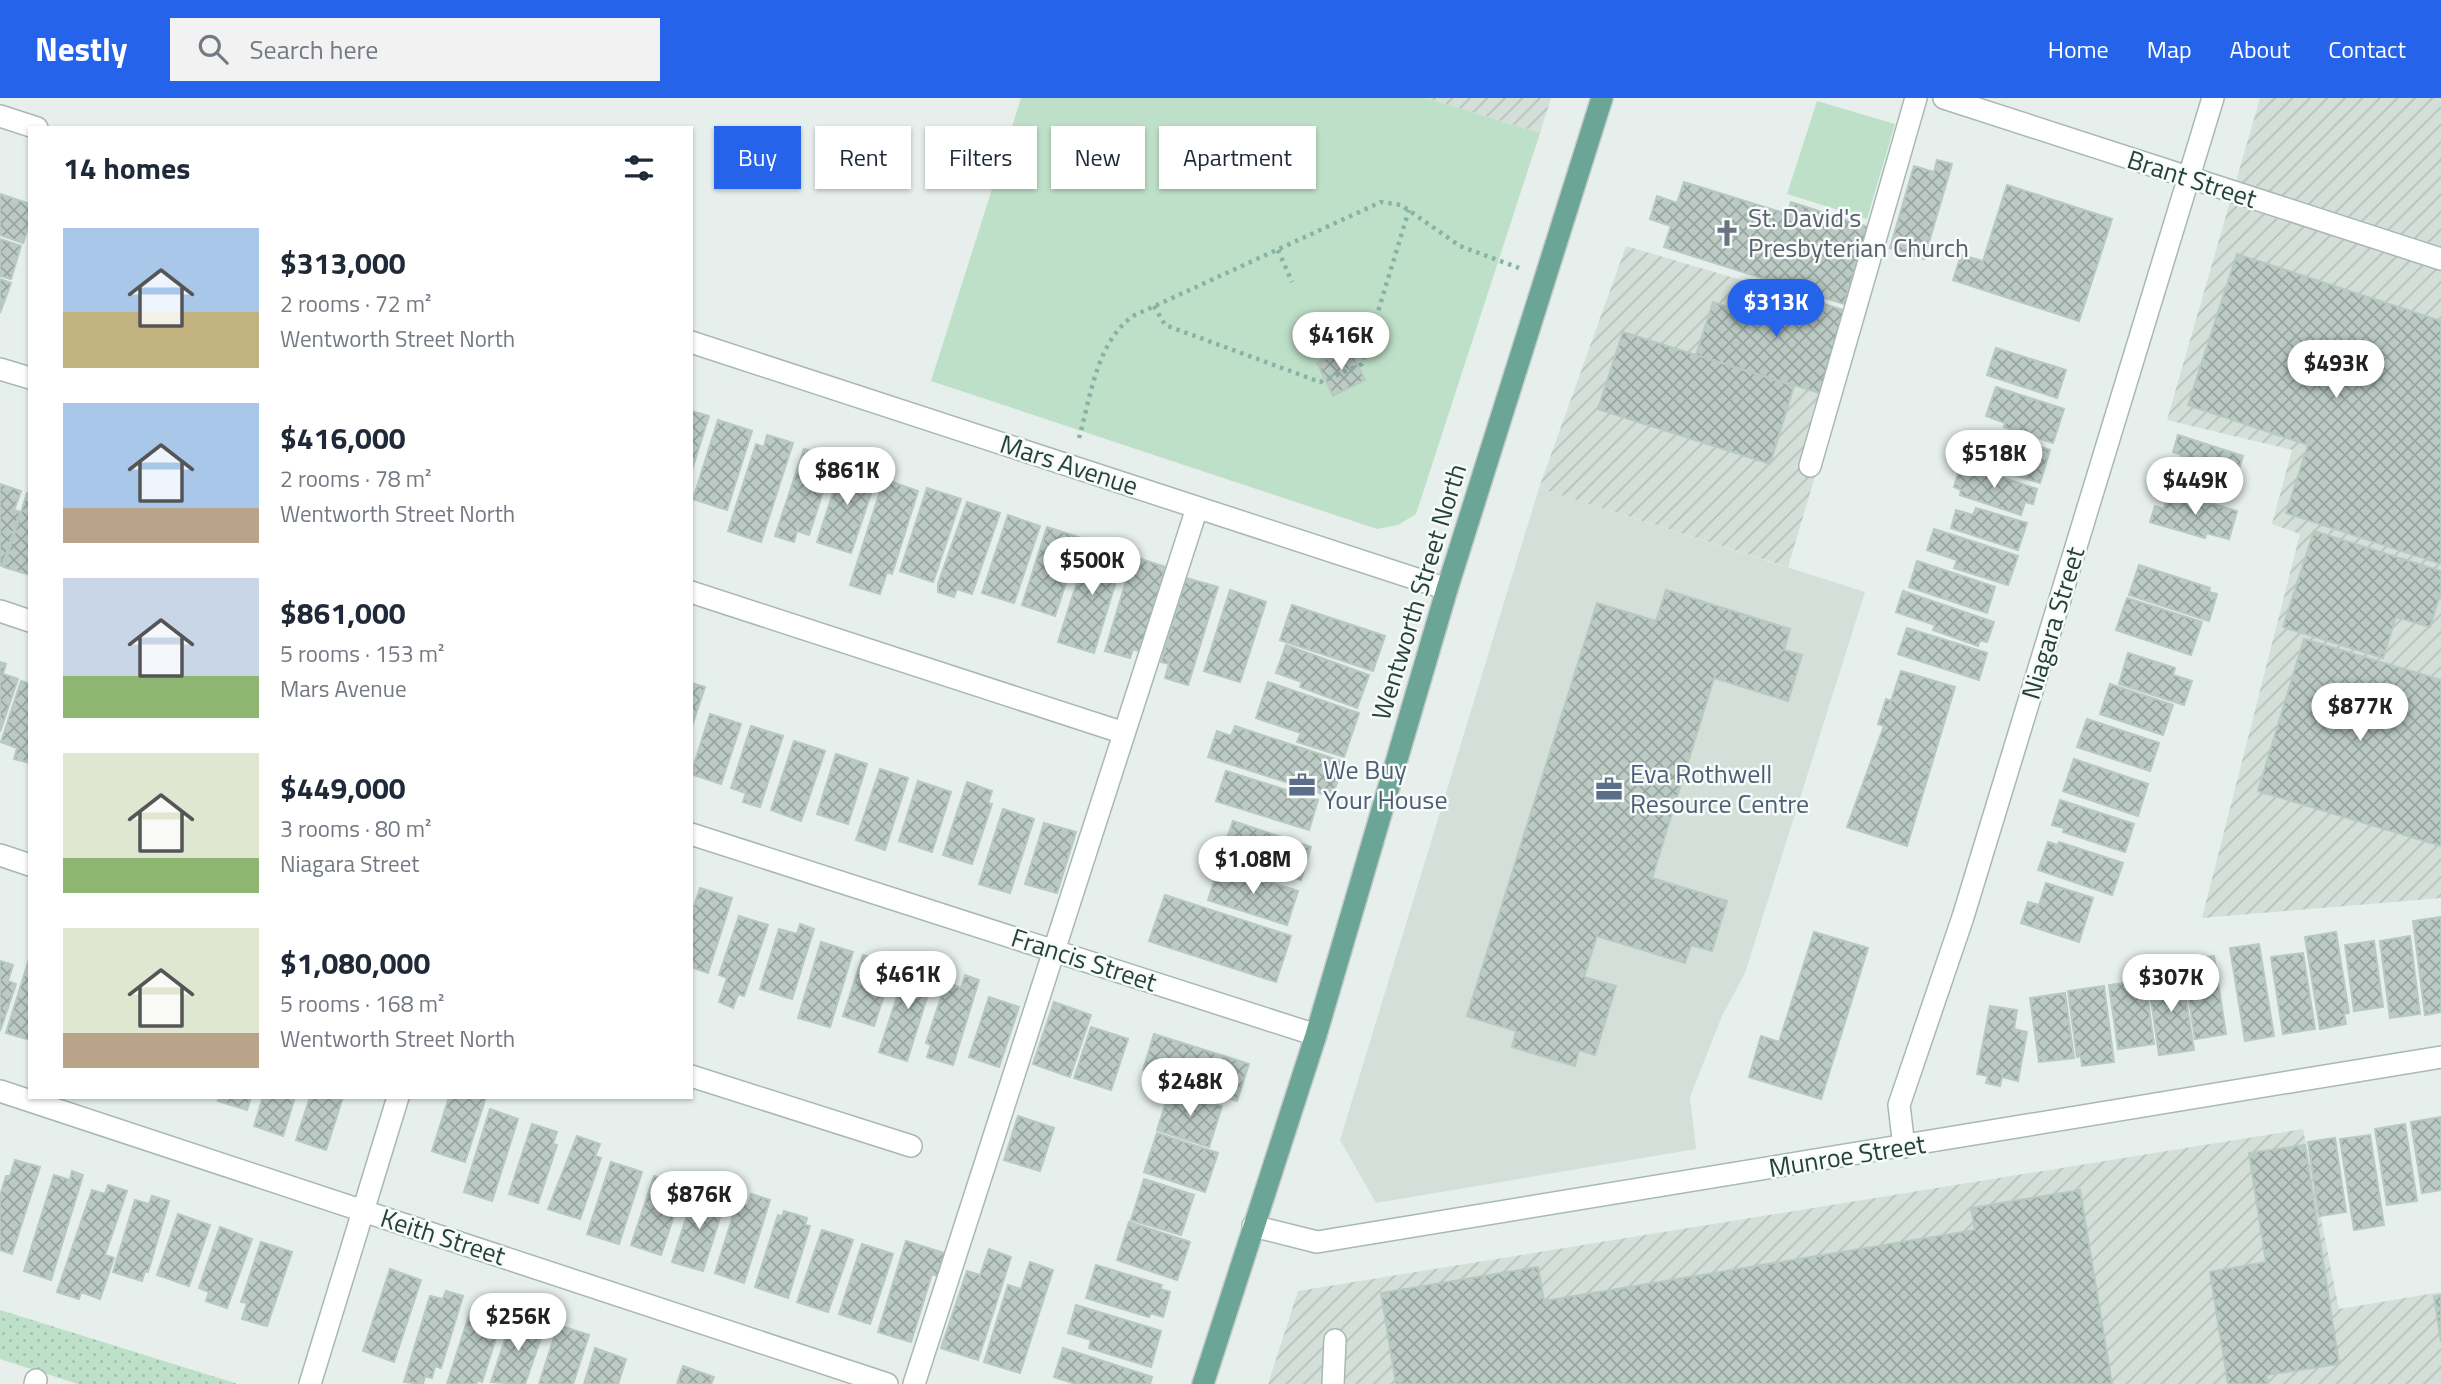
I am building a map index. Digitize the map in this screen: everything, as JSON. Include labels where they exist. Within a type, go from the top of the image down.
[{"type":"main road","name":"Wentworth Street North","points":[[1203,1384],[1316,1035],[1447,589],[1602,98]]},
{"type":"street","points":[[1810,466],[1916,98]]},
{"type":"street","name":"Brant Street","points":[[1944,98],[2441,259]]},
{"type":"street","name":"Niagara Street","points":[[1904,1147],[1899,1105],[1963,917],[2213,98]]},
{"type":"street","points":[[0,116],[31,126]]},
{"type":"street","name":"Mars Avenue","points":[[693,343],[1447,589]]},
{"type":"street","points":[[0,369],[28,377]]},
{"type":"street","points":[[914,1384],[1198,508]]},
{"type":"street","points":[[693,593],[1124,733]]},
{"type":"street","points":[[0,611],[28,620]]},
{"type":"street","name":"Francis Street","points":[[693,835],[1316,1035]]},
{"type":"street","points":[[0,855],[28,864]]},
{"type":"street","name":"Munroe Street","points":[[1253,1226],[1317,1242],[2441,1057]]},
{"type":"street","points":[[693,1077],[911,1146]]},
{"type":"street","name":"Keith Street","points":[[0,1091],[887,1384]]},
{"type":"street","points":[[310,1384],[397,1099]]},
{"type":"street","points":[[1333,1384],[1335,1340]]},
{"type":"path","points":[[1070,465],[1103,354],[1120,325],[1154,306],[1381,202],[1391,202],[1409,210],[1460,246],[1546,277]]},
{"type":"path","points":[[1154,306],[1165,325],[1320,382],[1362,364],[1409,210]]},
{"type":"path","points":[[1278,250],[1292,282]]},
{"type":"shaded area","points":[[1427,98],[1551,98],[1540,133]]},
{"type":"shaded area","points":[[2260,98],[2441,98],[2441,898],[2202,918],[2300,534],[2272,524],[2292,450],[2167,420]]},
{"type":"shaded area","points":[[1626,246],[1863,316],[1788,567],[1539,488]]},
{"type":"shaded area","points":[[1539,488],[1865,592],[1745,973],[1722,1016],[1690,1097],[1696,1149],[1376,1203],[1340,1140]]},
{"type":"shaded area","points":[[2303,1129],[2339,1309],[2441,1292],[2441,1384],[1268,1384],[1298,1291]]},
{"type":"green space","points":[[1021,98],[1427,98],[1540,133],[1416,514],[1398,525],[1377,529],[931,381],[992,189],[1037,189],[1037,126],[1012,126]]},
{"type":"green space","points":[[1817,101],[1895,124],[1867,219],[1787,194]]},
{"type":"green space","points":[[0,1310],[238,1384],[78,1384],[0,1359]]},
{"type":"building","points":[[1937,160],[1952,164],[1924,259],[1890,248],[1914,166],[1934,172]]},
{"type":"building","points":[[1684,182],[1787,214],[1791,202],[1868,227],[1844,304],[1664,247],[1671,226],[1650,219],[1657,196],[1677,203]]},
{"type":"building","points":[[2007,185],[2112,219],[2079,321],[1953,280],[1961,255],[1983,261]]},
{"type":"building","points":[[0,194],[28,203],[28,228],[23,243],[0,235]]},
{"type":"building","points":[[0,239],[21,246],[11,279],[0,276]]},
{"type":"building","points":[[2237,254],[2441,321],[2441,564],[2286,513],[2308,445],[2188,405]]},
{"type":"building","points":[[0,279],[11,283],[0,313]]},
{"type":"building","points":[[1768,286],[1846,311],[1820,393],[1696,355],[1713,302],[1758,316]]},
{"type":"building","points":[[1623,332],[1794,386],[1770,464],[1598,409]]},
{"type":"building","points":[[1349,347],[1365,380],[1333,396],[1317,363]]},
{"type":"building","points":[[1996,348],[2066,370],[2057,398],[1987,375]]},
{"type":"building","points":[[1996,387],[2064,409],[2053,443],[2004,427],[2005,423],[1986,416]]},
{"type":"building","points":[[693,412],[709,416],[693,467]]},
{"type":"building","points":[[718,420],[752,431],[727,510],[693,499]]},
{"type":"building","points":[[1996,433],[2050,450],[2040,483],[1967,460],[1974,440],[1992,445]]},
{"type":"building","points":[[767,435],[793,443],[761,542],[728,531],[756,444],[764,447]]},
{"type":"building","points":[[2178,435],[2243,456],[2230,498],[2174,480],[2182,455],[2173,452]]},
{"type":"building","points":[[804,449],[834,458],[809,535],[797,531],[794,542],[775,536]]},
{"type":"building","points":[[843,462],[878,473],[851,553],[817,542]]},
{"type":"building","points":[[1961,464],[2037,489],[2033,504],[2025,502],[2021,515],[1960,495],[1961,490],[1954,487]]},
{"type":"building","points":[[884,479],[918,491],[892,574],[887,572],[880,594],[850,585]]},
{"type":"building","points":[[0,484],[21,491],[14,510],[20,512],[2,566],[0,565]]},
{"type":"building","points":[[927,488],[961,499],[933,582],[900,571]]},
{"type":"building","points":[[2169,491],[2237,511],[2229,539],[2206,533],[2205,538],[2150,522],[2155,506],[2164,509]]},
{"type":"building","points":[[27,493],[28,574],[4,567]]},
{"type":"building","points":[[967,502],[1000,513],[972,594],[957,589],[954,597],[938,592],[938,584]]},
{"type":"building","points":[[1976,508],[2027,523],[2018,550],[1951,528],[1956,510],[1973,515]]},
{"type":"building","points":[[1008,515],[1040,526],[1014,603],[982,593]]},
{"type":"building","points":[[1047,527],[1081,538],[1055,616],[1022,605]]},
{"type":"building","points":[[1934,529],[2018,556],[2008,585],[1954,568],[1957,560],[1927,550]]},
{"type":"building","points":[[2314,531],[2441,571],[2441,591],[2430,627],[2396,617],[2383,658],[2283,627]]},
{"type":"building","points":[[1090,541],[1125,552],[1094,653],[1058,642]]},
{"type":"building","points":[[1138,558],[1166,567],[1163,574],[1168,576],[1144,653],[1133,649],[1130,658],[1105,651],[1130,568],[1135,569]]},
{"type":"building","points":[[1917,561],[1995,587],[1987,613],[1909,587]]},
{"type":"building","points":[[2139,565],[2210,588],[2209,592],[2217,594],[2209,621],[2129,595]]},
{"type":"building","points":[[1186,578],[1218,587],[1188,685],[1165,678],[1169,664],[1161,662]]},
{"type":"building","points":[[1230,590],[1266,602],[1240,682],[1204,671]]},
{"type":"building","name":"Eva Rothwell Resource Centre","points":[[1666,590],[1790,629],[1784,650],[1802,655],[1788,701],[1714,678],[1652,878],[1727,901],[1712,951],[1691,945],[1685,963],[1597,936],[1584,977],[1616,986],[1595,1055],[1579,1050],[1575,1066],[1512,1047],[1516,1031],[1467,1016],[1597,603],[1656,621]]},
{"type":"building","points":[[1903,591],[1994,622],[1987,642],[1980,640],[1978,646],[1933,630],[1935,625],[1896,612]]},
{"type":"building","points":[[2127,598],[2202,622],[2191,655],[2116,630]]},
{"type":"building","points":[[1292,605],[1385,636],[1373,671],[1280,640]]},
{"type":"building","points":[[1907,628],[1987,653],[1979,680],[1898,654]]},
{"type":"building","points":[[2304,639],[2441,680],[2441,846],[2258,791]]},
{"type":"building","points":[[1286,645],[1369,675],[1357,708],[1300,687],[1302,682],[1276,673]]},
{"type":"building","points":[[2128,653],[2175,668],[2173,675],[2192,681],[2184,705],[2119,684]]},
{"type":"building","points":[[0,662],[6,664],[3,674],[18,679],[0,732]]},
{"type":"building","points":[[1901,671],[1955,687],[1907,846],[1847,827],[1884,726],[1878,724],[1886,699],[1891,701]]},
{"type":"building","points":[[21,681],[28,683],[28,762],[14,759],[17,748],[1,742]]},
{"type":"building","points":[[1268,682],[1359,713],[1344,757],[1297,742],[1301,733],[1256,718]]},
{"type":"building","points":[[693,684],[705,687],[693,723]]},
{"type":"building","points":[[2110,684],[2173,705],[2163,735],[2100,714]]},
{"type":"building","points":[[710,714],[741,724],[721,784],[693,775]]},
{"type":"building","points":[[2087,719],[2159,743],[2150,771],[2077,747]]},
{"type":"building","points":[[751,726],[783,736],[760,807],[743,802],[746,793],[731,788]]},
{"type":"building","points":[[1235,726],[1344,762],[1332,797],[1208,757],[1217,731],[1231,736]]},
{"type":"building","points":[[794,741],[825,751],[801,821],[771,810]]},
{"type":"building","points":[[836,754],[867,764],[848,824],[817,814]]},
{"type":"building","points":[[2074,759],[2148,784],[2138,816],[2063,791]]},
{"type":"building","points":[[880,769],[908,778],[885,850],[856,840]]},
{"type":"building","points":[[1226,771],[1318,800],[1309,830],[1216,801]]},
{"type":"building","points":[[918,781],[951,792],[932,852],[899,841]]},
{"type":"building","points":[[967,782],[992,791],[988,803],[992,804],[972,864],[943,855]]},
{"type":"building","points":[[2060,800],[2134,824],[2125,852],[2063,832],[2064,828],[2052,825]]},
{"type":"building","points":[[1003,809],[1034,819],[1010,893],[979,884]]},
{"type":"building","points":[[1233,821],[1311,847],[1301,880],[1221,855]]},
{"type":"building","points":[[1044,823],[1076,832],[1057,893],[1025,884]]},
{"type":"building","points":[[2048,842],[2058,845],[2059,842],[2123,863],[2112,895],[2038,870]]},
{"type":"building","points":[[1219,866],[1298,891],[1287,925],[1208,900]]},
{"type":"building","points":[[2046,883],[2093,898],[2079,942],[2021,923],[2028,902],[2039,905]]},
{"type":"building","points":[[700,888],[732,898],[708,973],[693,968],[693,909]]},
{"type":"building","points":[[1165,895],[1291,936],[1276,982],[1149,941]]},
{"type":"building","points":[[739,916],[768,925],[744,996],[738,994],[733,1008],[719,1002],[727,978],[719,975]]},
{"type":"building","points":[[2441,917],[2441,1012],[2425,1015],[2413,921]]},
{"type":"building","points":[[800,924],[814,929],[792,999],[760,989],[779,929],[797,934]]},
{"type":"building","points":[[1814,932],[1868,948],[1821,1099],[1749,1077],[1761,1036],[1779,1042]]},
{"type":"building","points":[[2336,932],[2349,1013],[2344,1014],[2346,1024],[2320,1029],[2305,937]]},
{"type":"building","points":[[2410,936],[2420,1014],[2390,1018],[2380,941]]},
{"type":"building","points":[[2374,941],[2383,1007],[2354,1011],[2345,945]]},
{"type":"building","points":[[821,942],[853,952],[830,1027],[798,1018]]},
{"type":"building","points":[[2259,944],[2274,1036],[2245,1041],[2230,948]]},
{"type":"building","points":[[882,952],[897,956],[874,1026],[843,1016],[863,955],[880,960]]},
{"type":"building","points":[[2303,953],[2315,1029],[2283,1034],[2271,957]]},
{"type":"building","points":[[2214,956],[2226,1034],[2195,1039],[2183,960]]},
{"type":"building","points":[[909,960],[936,969],[907,1061],[879,1052]]},
{"type":"building","points":[[0,961],[13,965],[8,981],[16,984],[0,1031]]},
{"type":"building","points":[[28,962],[28,1039],[6,1033]]},
{"type":"building","points":[[2182,973],[2194,1050],[2159,1055],[2148,979]]},
{"type":"building","points":[[965,975],[979,980],[953,1065],[927,1057],[931,1045],[926,1043],[946,982],[961,988]]},
{"type":"building","points":[[2145,980],[2154,1044],[2118,1049],[2109,985]]},
{"type":"building","points":[[2104,986],[2114,1062],[2082,1066],[2081,1056],[2077,1057],[2068,991]]},
{"type":"building","points":[[2065,993],[2074,1058],[2039,1062],[2030,998]]},
{"type":"building","points":[[989,997],[1019,1007],[999,1067],[969,1057]]},
{"type":"building","points":[[1054,1002],[1091,1015],[1070,1077],[1033,1064]]},
{"type":"building","points":[[1990,1006],[2017,1010],[2014,1029],[2027,1032],[2018,1081],[2002,1077],[2000,1086],[1986,1083],[1988,1076],[1977,1074]]},
{"type":"building","points":[[1091,1027],[1128,1039],[1111,1090],[1074,1078]]},
{"type":"building","points":[[1154,1034],[1249,1064],[1237,1101],[1143,1070]]},
{"type":"building","points":[[1170,1090],[1222,1106],[1209,1147],[1157,1130]]},
{"type":"building","points":[[218,1099],[250,1099],[247,1110]]},
{"type":"building","points":[[262,1099],[294,1099],[283,1136],[254,1126]]},
{"type":"building","points":[[309,1099],[342,1099],[326,1150],[296,1140]]},
{"type":"building","points":[[448,1099],[485,1099],[465,1162],[432,1151]]},
{"type":"building","points":[[490,1109],[518,1119],[492,1201],[464,1192]]},
{"type":"building","points":[[1018,1116],[1054,1128],[1040,1171],[1004,1160]]},
{"type":"building","points":[[2441,1117],[2441,1190],[2422,1193],[2411,1122]]},
{"type":"building","points":[[532,1124],[557,1132],[553,1144],[557,1145],[538,1203],[509,1194]]},
{"type":"building","points":[[2405,1124],[2417,1201],[2387,1205],[2375,1129]]},
{"type":"building","points":[[1157,1133],[1218,1153],[1205,1192],[1144,1172]]},
{"type":"building","points":[[2370,1135],[2384,1225],[2354,1230],[2340,1139]]},
{"type":"building","points":[[577,1136],[600,1144],[595,1156],[601,1158],[580,1219],[548,1209]]},
{"type":"building","points":[[2335,1138],[2346,1212],[2319,1216],[2308,1142]]},
{"type":"building","points":[[2305,1145],[2339,1364],[2266,1375],[2268,1384],[2228,1384],[2210,1272],[2266,1262],[2249,1153]]},
{"type":"building","points":[[15,1160],[40,1167],[12,1254],[0,1250],[0,1196],[6,1176],[10,1176]]},
{"type":"building","points":[[611,1162],[642,1172],[619,1244],[587,1234]]},
{"type":"building","points":[[72,1171],[83,1175],[51,1280],[24,1271],[54,1175],[70,1180]]},
{"type":"building","points":[[654,1176],[684,1185],[661,1255],[631,1245]]},
{"type":"building","points":[[1144,1179],[1194,1195],[1181,1235],[1131,1220]]},
{"type":"building","points":[[108,1185],[127,1191],[105,1255],[114,1258],[100,1299],[81,1292],[79,1299],[57,1292],[92,1190],[105,1194]]},
{"type":"building","points":[[695,1190],[726,1199],[703,1271],[672,1262]]},
{"type":"building","points":[[2080,1190],[2112,1384],[1396,1384],[1381,1293],[1538,1267],[1544,1301],[1975,1230],[1971,1208]]},
{"type":"building","points":[[751,1194],[770,1200],[744,1283],[715,1273],[737,1203],[748,1206]]},
{"type":"building","points":[[152,1196],[169,1201],[148,1272],[145,1271],[142,1281],[113,1272],[135,1200],[149,1204]]},
{"type":"building","points":[[784,1211],[807,1218],[805,1225],[810,1226],[788,1298],[755,1287],[778,1215],[782,1217]]},
{"type":"building","points":[[178,1214],[210,1225],[189,1286],[157,1275]]},
{"type":"building","points":[[1129,1222],[1190,1242],[1177,1280],[1117,1260]]},
{"type":"building","points":[[220,1227],[252,1239],[227,1308],[206,1301],[209,1292],[199,1288]]},
{"type":"building","points":[[822,1230],[853,1240],[828,1312],[797,1302]]},
{"type":"building","points":[[906,1241],[950,1255],[943,1278],[932,1274],[911,1342],[878,1332]]},
{"type":"building","points":[[261,1242],[292,1252],[267,1326],[242,1319],[247,1303],[241,1302]]},
{"type":"building","points":[[862,1244],[893,1254],[870,1324],[839,1314]]},
{"type":"building","points":[[989,1249],[1011,1257],[978,1360],[941,1348],[967,1271],[980,1275]]},
{"type":"building","points":[[1030,1262],[1053,1270],[1020,1373],[984,1362],[1008,1285],[1021,1289]]},
{"type":"building","points":[[1096,1265],[1162,1285],[1160,1289],[1170,1292],[1163,1317],[1151,1313],[1149,1317],[1086,1298]]},
{"type":"building","points":[[390,1269],[421,1280],[394,1362],[363,1351]]},
{"type":"building","points":[[446,1291],[463,1296],[441,1368],[435,1366],[432,1378],[425,1376],[423,1384],[404,1382],[430,1296],[443,1299]]},
{"type":"building","points":[[2441,1295],[2441,1342],[2434,1296]]},
{"type":"building","points":[[1076,1305],[1161,1331],[1151,1367],[1089,1348],[1091,1340],[1068,1333]]},
{"type":"building","points":[[471,1309],[502,1319],[482,1382],[478,1380],[476,1384],[447,1384]]},
{"type":"building","points":[[530,1319],[546,1324],[525,1384],[491,1382],[511,1321],[527,1327]]},
{"type":"building","points":[[558,1325],[589,1335],[573,1384],[539,1384]]},
{"type":"building","points":[[595,1348],[626,1359],[618,1384],[584,1384]]},
{"type":"building","points":[[1063,1348],[1152,1377],[1150,1384],[1076,1384],[1054,1377]]},
{"type":"building","points":[[683,1366],[714,1377],[711,1384],[677,1384]]},
{"type":"place","name":"St. David's Presbyterian Church","points":[[1727,233]]},
{"type":"place","name":"We Buy Your House","points":[[1302,785]]},
{"type":"place","name":"Eva Rothwell Resource Centre","points":[[1609,789]]}]
